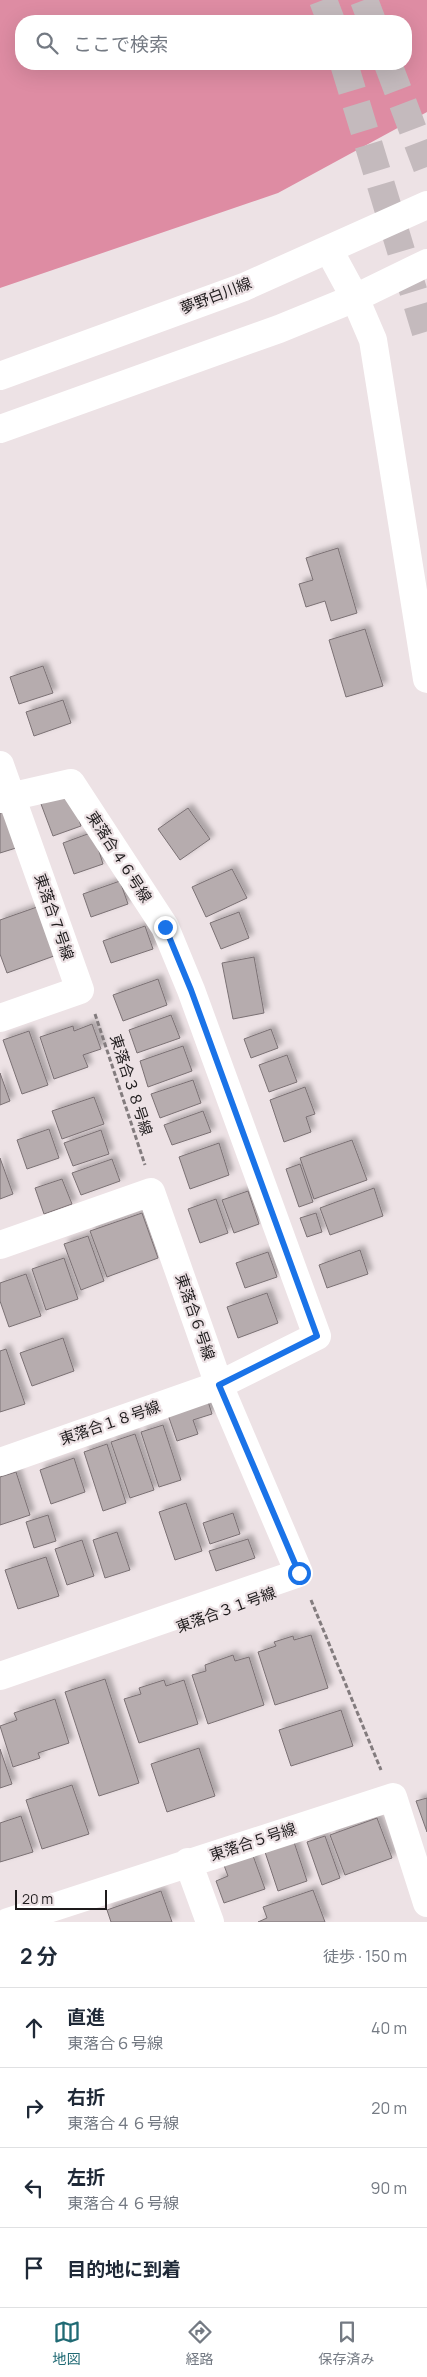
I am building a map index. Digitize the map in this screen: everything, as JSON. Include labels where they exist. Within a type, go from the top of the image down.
[{"type":"main road","name":"夢野白川線","points":[[0,376],[244,287],[427,205]]},
{"type":"main road","points":[[329,250],[355,298],[373,340],[427,679]]},
{"type":"main road","points":[[0,429],[279,329],[355,298],[427,263]]},
{"type":"main road","name":"東落合７号線","points":[[0,764],[5,797],[80,990]]},
{"type":"main road","name":"東落合４６号線","points":[[5,797],[71,783],[165,927],[191,990],[317,1336],[219,1385]]},
{"type":"main road","points":[[0,1018],[80,990]]},
{"type":"main road","points":[[0,1245],[151,1192]]},
{"type":"main road","name":"東落合６号線","points":[[0,1676],[299,1573],[219,1385],[151,1192]]},
{"type":"main road","name":"東落合１８号線","points":[[0,1462],[219,1385]]},
{"type":"main road","points":[[393,1797],[427,1903]]},
{"type":"main road","name":"東落合５号線","points":[[8,1922],[393,1797]]},
{"type":"main road","points":[[188,1862],[210,1922]]},
{"type":"path","name":"東落合３８号線","points":[[80,990],[94,1009],[149,1176],[151,1192]]},
{"type":"path","points":[[307,1592],[393,1797]]},
{"type":"shaded area","points":[[0,0],[427,0],[427,112],[278,193],[0,288]]},
{"type":"building","points":[[338,548],[357,613],[331,621],[325,601],[306,607],[299,584],[313,580],[306,558]]},
{"type":"building","points":[[365,629],[383,686],[346,697],[329,640]]},
{"type":"building","points":[[43,666],[53,693],[19,704],[10,677]]},
{"type":"building","points":[[63,700],[71,723],[34,736],[26,712]]},
{"type":"building","points":[[70,793],[81,826],[53,836],[41,804]]},
{"type":"building","points":[[188,808],[210,839],[180,860],[158,829]]},
{"type":"building","points":[[4,812],[16,848],[0,853],[0,813]]},
{"type":"building","points":[[93,832],[103,864],[74,874],[63,843]]},
{"type":"building","points":[[232,869],[247,898],[206,917],[192,887]]},
{"type":"building","points":[[120,881],[128,904],[91,917],[83,894]]},
{"type":"building","points":[[37,907],[54,956],[7,973],[0,954],[0,920]]},
{"type":"building","points":[[239,912],[249,938],[221,949],[210,923]]},
{"type":"building","points":[[145,926],[153,949],[111,963],[103,941]]},
{"type":"building","points":[[254,957],[264,1013],[233,1019],[222,963]]},
{"type":"building","points":[[158,979],[167,1005],[123,1021],[113,995]]},
{"type":"building","points":[[171,1015],[180,1038],[137,1053],[129,1030]]},
{"type":"building","points":[[92,1024],[101,1049],[83,1055],[88,1067],[54,1079],[40,1037],[73,1026],[74,1031]]},
{"type":"building","points":[[271,1029],[278,1048],[251,1058],[244,1039]]},
{"type":"building","points":[[29,1031],[48,1085],[22,1094],[3,1040]]},
{"type":"building","points":[[183,1046],[192,1071],[148,1087],[140,1061]]},
{"type":"building","points":[[287,1055],[297,1082],[269,1092],[259,1065]]},
{"type":"building","points":[[0,1073],[10,1101],[0,1105]]},
{"type":"building","points":[[193,1080],[201,1103],[160,1118],[151,1094]]},
{"type":"building","points":[[305,1087],[315,1114],[306,1117],[311,1132],[284,1142],[270,1100]]},
{"type":"building","points":[[94,1097],[104,1124],[62,1139],[52,1111]]},
{"type":"building","points":[[203,1111],[211,1132],[172,1145],[164,1125]]},
{"type":"building","points":[[49,1129],[59,1158],[27,1169],[17,1140]]},
{"type":"building","points":[[101,1130],[109,1154],[73,1166],[64,1143]]},
{"type":"building","points":[[352,1140],[367,1180],[314,1199],[300,1158]]},
{"type":"building","points":[[219,1143],[229,1175],[190,1189],[179,1157]]},
{"type":"building","points":[[0,1158],[13,1194],[0,1199]]},
{"type":"building","points":[[112,1159],[120,1181],[81,1195],[72,1173]]},
{"type":"building","points":[[300,1164],[313,1202],[299,1207],[286,1169]]},
{"type":"building","points":[[62,1179],[72,1204],[44,1214],[35,1188]]},
{"type":"building","points":[[374,1188],[383,1216],[330,1235],[320,1208]]},
{"type":"building","points":[[248,1191],[259,1224],[234,1233],[222,1200]]},
{"type":"building","points":[[216,1199],[228,1233],[200,1243],[188,1209]]},
{"type":"building","points":[[142,1213],[158,1258],[107,1277],[90,1231]]},
{"type":"building","points":[[316,1213],[322,1232],[307,1237],[300,1218]]},
{"type":"building","points":[[88,1236],[104,1281],[81,1290],[64,1244]]},
{"type":"building","points":[[360,1250],[368,1274],[327,1288],[319,1265]]},
{"type":"building","points":[[268,1252],[277,1277],[245,1288],[236,1263]]},
{"type":"building","points":[[64,1258],[78,1299],[46,1310],[32,1269]]},
{"type":"building","points":[[26,1274],[41,1316],[9,1327],[0,1301],[0,1283]]},
{"type":"building","points":[[267,1293],[278,1323],[238,1338],[227,1307]]},
{"type":"building","points":[[63,1338],[74,1371],[32,1386],[20,1353]]},
{"type":"building","points":[[6,1349],[25,1404],[0,1412],[0,1351]]},
{"type":"building","points":[[207,1398],[212,1414],[193,1420],[198,1434],[177,1441],[167,1412]]},
{"type":"building","points":[[163,1425],[181,1480],[159,1487],[141,1432]]},
{"type":"building","points":[[135,1434],[154,1490],[130,1498],[111,1442]]},
{"type":"building","points":[[107,1444],[126,1503],[103,1511],[84,1452]]},
{"type":"building","points":[[74,1458],[85,1492],[51,1504],[40,1470]]},
{"type":"building","points":[[16,1472],[30,1515],[0,1525],[0,1477]]},
{"type":"building","points":[[186,1503],[202,1551],[175,1560],[159,1512]]},
{"type":"building","points":[[233,1513],[240,1534],[210,1544],[203,1523]]},
{"type":"building","points":[[48,1515],[56,1541],[34,1548],[26,1522]]},
{"type":"building","points":[[117,1532],[130,1570],[105,1578],[93,1540]]},
{"type":"building","points":[[248,1539],[255,1558],[216,1571],[209,1551]]},
{"type":"building","points":[[82,1540],[94,1576],[67,1585],[55,1549]]},
{"type":"building","points":[[46,1557],[59,1596],[18,1609],[5,1570]]},
{"type":"building","points":[[311,1635],[328,1688],[275,1705],[258,1652],[276,1646],[274,1642],[293,1636],[294,1640]]},
{"type":"building","points":[[233,1655],[235,1661],[249,1657],[264,1705],[208,1724],[192,1675],[206,1671],[205,1665]]},
{"type":"building","points":[[105,1679],[139,1783],[99,1796],[65,1692]]},
{"type":"building","points":[[164,1680],[166,1686],[184,1680],[198,1724],[139,1743],[124,1699],[141,1694],[139,1688]]},
{"type":"building","points":[[55,1699],[69,1743],[38,1753],[40,1758],[13,1767],[0,1726],[17,1720],[14,1713]]},
{"type":"building","points":[[341,1710],[353,1746],[291,1766],[279,1730]]},
{"type":"building","points":[[199,1748],[215,1796],[167,1812],[151,1764]]},
{"type":"building","points":[[0,1749],[12,1784],[0,1788]]},
{"type":"building","points":[[72,1785],[89,1834],[42,1849],[26,1800]]},
{"type":"building","points":[[427,1798],[427,1832],[416,1801]]},
{"type":"building","points":[[21,1816],[33,1852],[0,1862],[0,1823]]},
{"type":"building","points":[[377,1818],[392,1858],[345,1875],[330,1835]]},
{"type":"building","points":[[325,1836],[340,1878],[322,1885],[307,1842]]},
{"type":"building","points":[[294,1842],[307,1881],[278,1891],[265,1852]]},
{"type":"building","points":[[251,1850],[265,1889],[224,1903],[216,1881],[228,1876],[222,1860]]},
{"type":"building","points":[[313,1890],[325,1922],[258,1922],[267,1918],[263,1907]]},
{"type":"building","points":[[161,1891],[172,1922],[111,1922],[107,1910]]},
{"type":"tunnel","points":[[323,0],[329,15]]},
{"type":"tunnel","points":[[364,0],[370,15]]},
{"type":"tunnel","points":[[346,70],[427,336]]},
{"type":"tunnel","points":[[390,70],[427,167]]},
{"type":"route","points":[[165,927],[191,990],[317,1336],[219,1385],[299,1573]]}]
